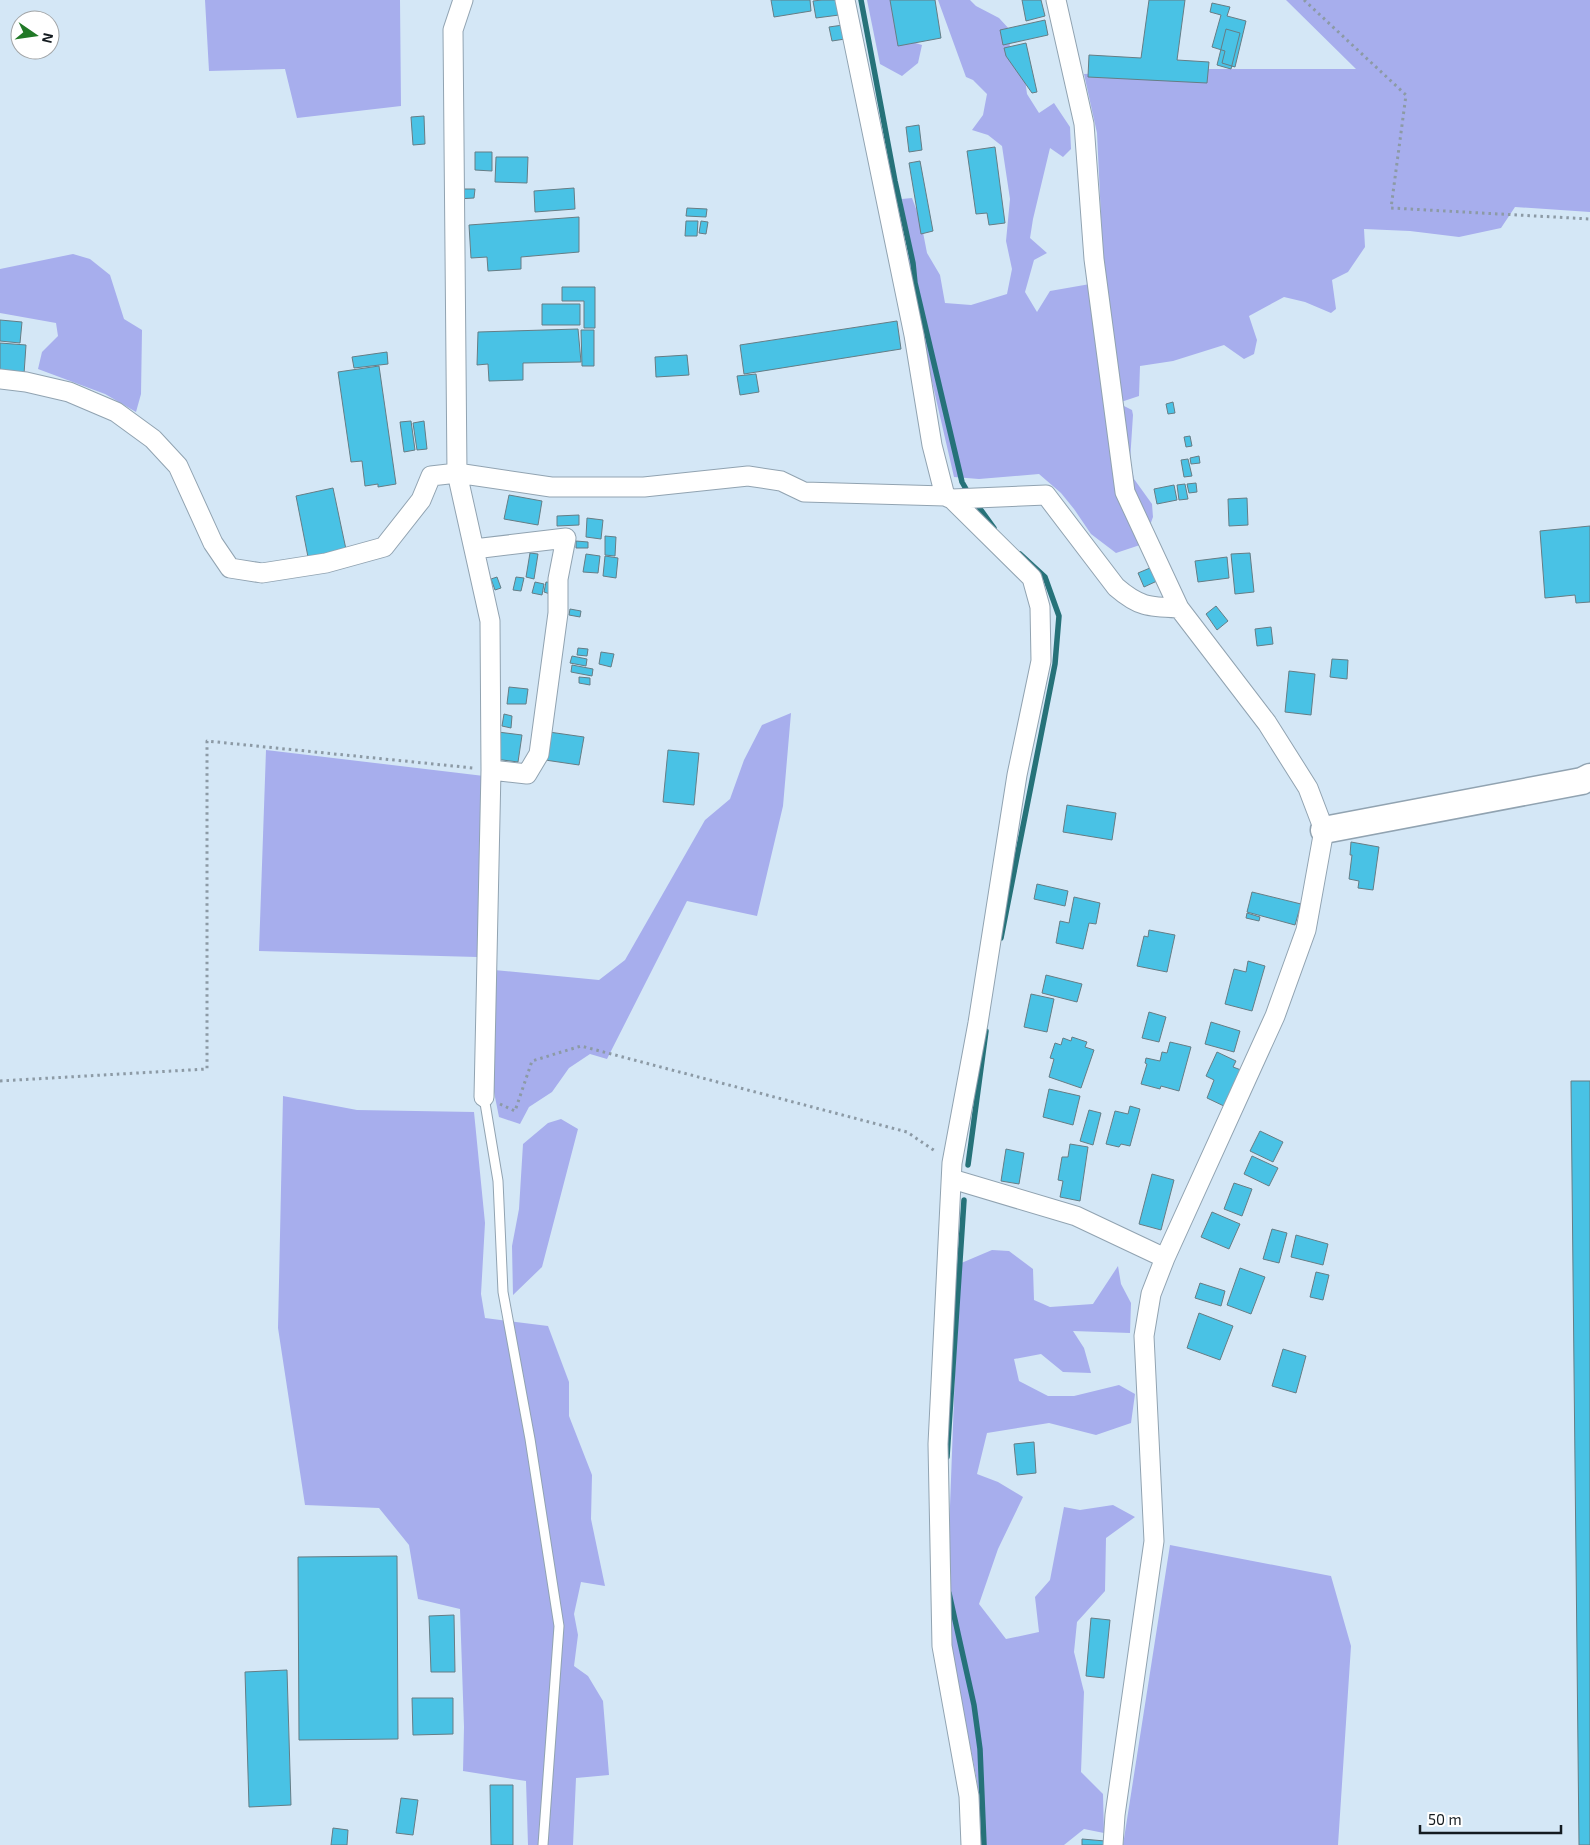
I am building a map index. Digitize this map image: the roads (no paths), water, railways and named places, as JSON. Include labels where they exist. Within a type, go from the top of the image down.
[{"type":"street","points":[[463,0],[453,30],[457,473],[490,621],[491,770],[484,1097]]},
{"type":"street","points":[[844,0],[914,335],[932,445],[949,497],[1032,578],[1040,606],[1041,661],[1017,776],[978,1023],[952,1171],[938,1444],[942,1646],[969,1796],[971,1845]]},
{"type":"street","points":[[1056,0],[1084,124],[1094,259],[1125,492],[1179,608],[1267,723],[1308,788],[1324,830],[1306,930],[1275,1016],[1165,1258],[1151,1294],[1144,1336],[1154,1541],[1112,1845]]},
{"type":"street","points":[[0,379],[26,382],[69,392],[116,412],[152,439],[178,466],[213,543],[230,568],[262,573],[326,563],[384,547],[421,500],[431,476],[457,473],[560,487],[644,487],[748,476],[781,481],[804,492],[949,497],[1046,495],[1116,587],[1129,598],[1146,606],[1179,608]]},
{"type":"street","points":[[474,549],[566,538],[558,579],[558,614],[539,754],[527,774],[491,770]]},
{"type":"street","points":[[1324,830],[1582,781],[1590,777]]},
{"type":"street","points":[[952,1171],[1076,1216],[1165,1258]]},
{"type":"lane","points":[[484,1097],[498,1181],[502,1292],[530,1439],[559,1626],[544,1845]]},
{"type":"waterway","points":[[861,0],[895,181],[913,263],[915,283],[962,482],[966,489]]},
{"type":"waterway","points":[[978,506],[994,528]]},
{"type":"waterway","points":[[1001,938],[1055,664],[1059,616],[1045,577],[1020,554]]},
{"type":"waterway","points":[[968,1165],[986,1031]]},
{"type":"waterway","points":[[947,1457],[964,1200]]},
{"type":"waterway","points":[[949,1593],[974,1705],[980,1749],[984,1845]]}]
